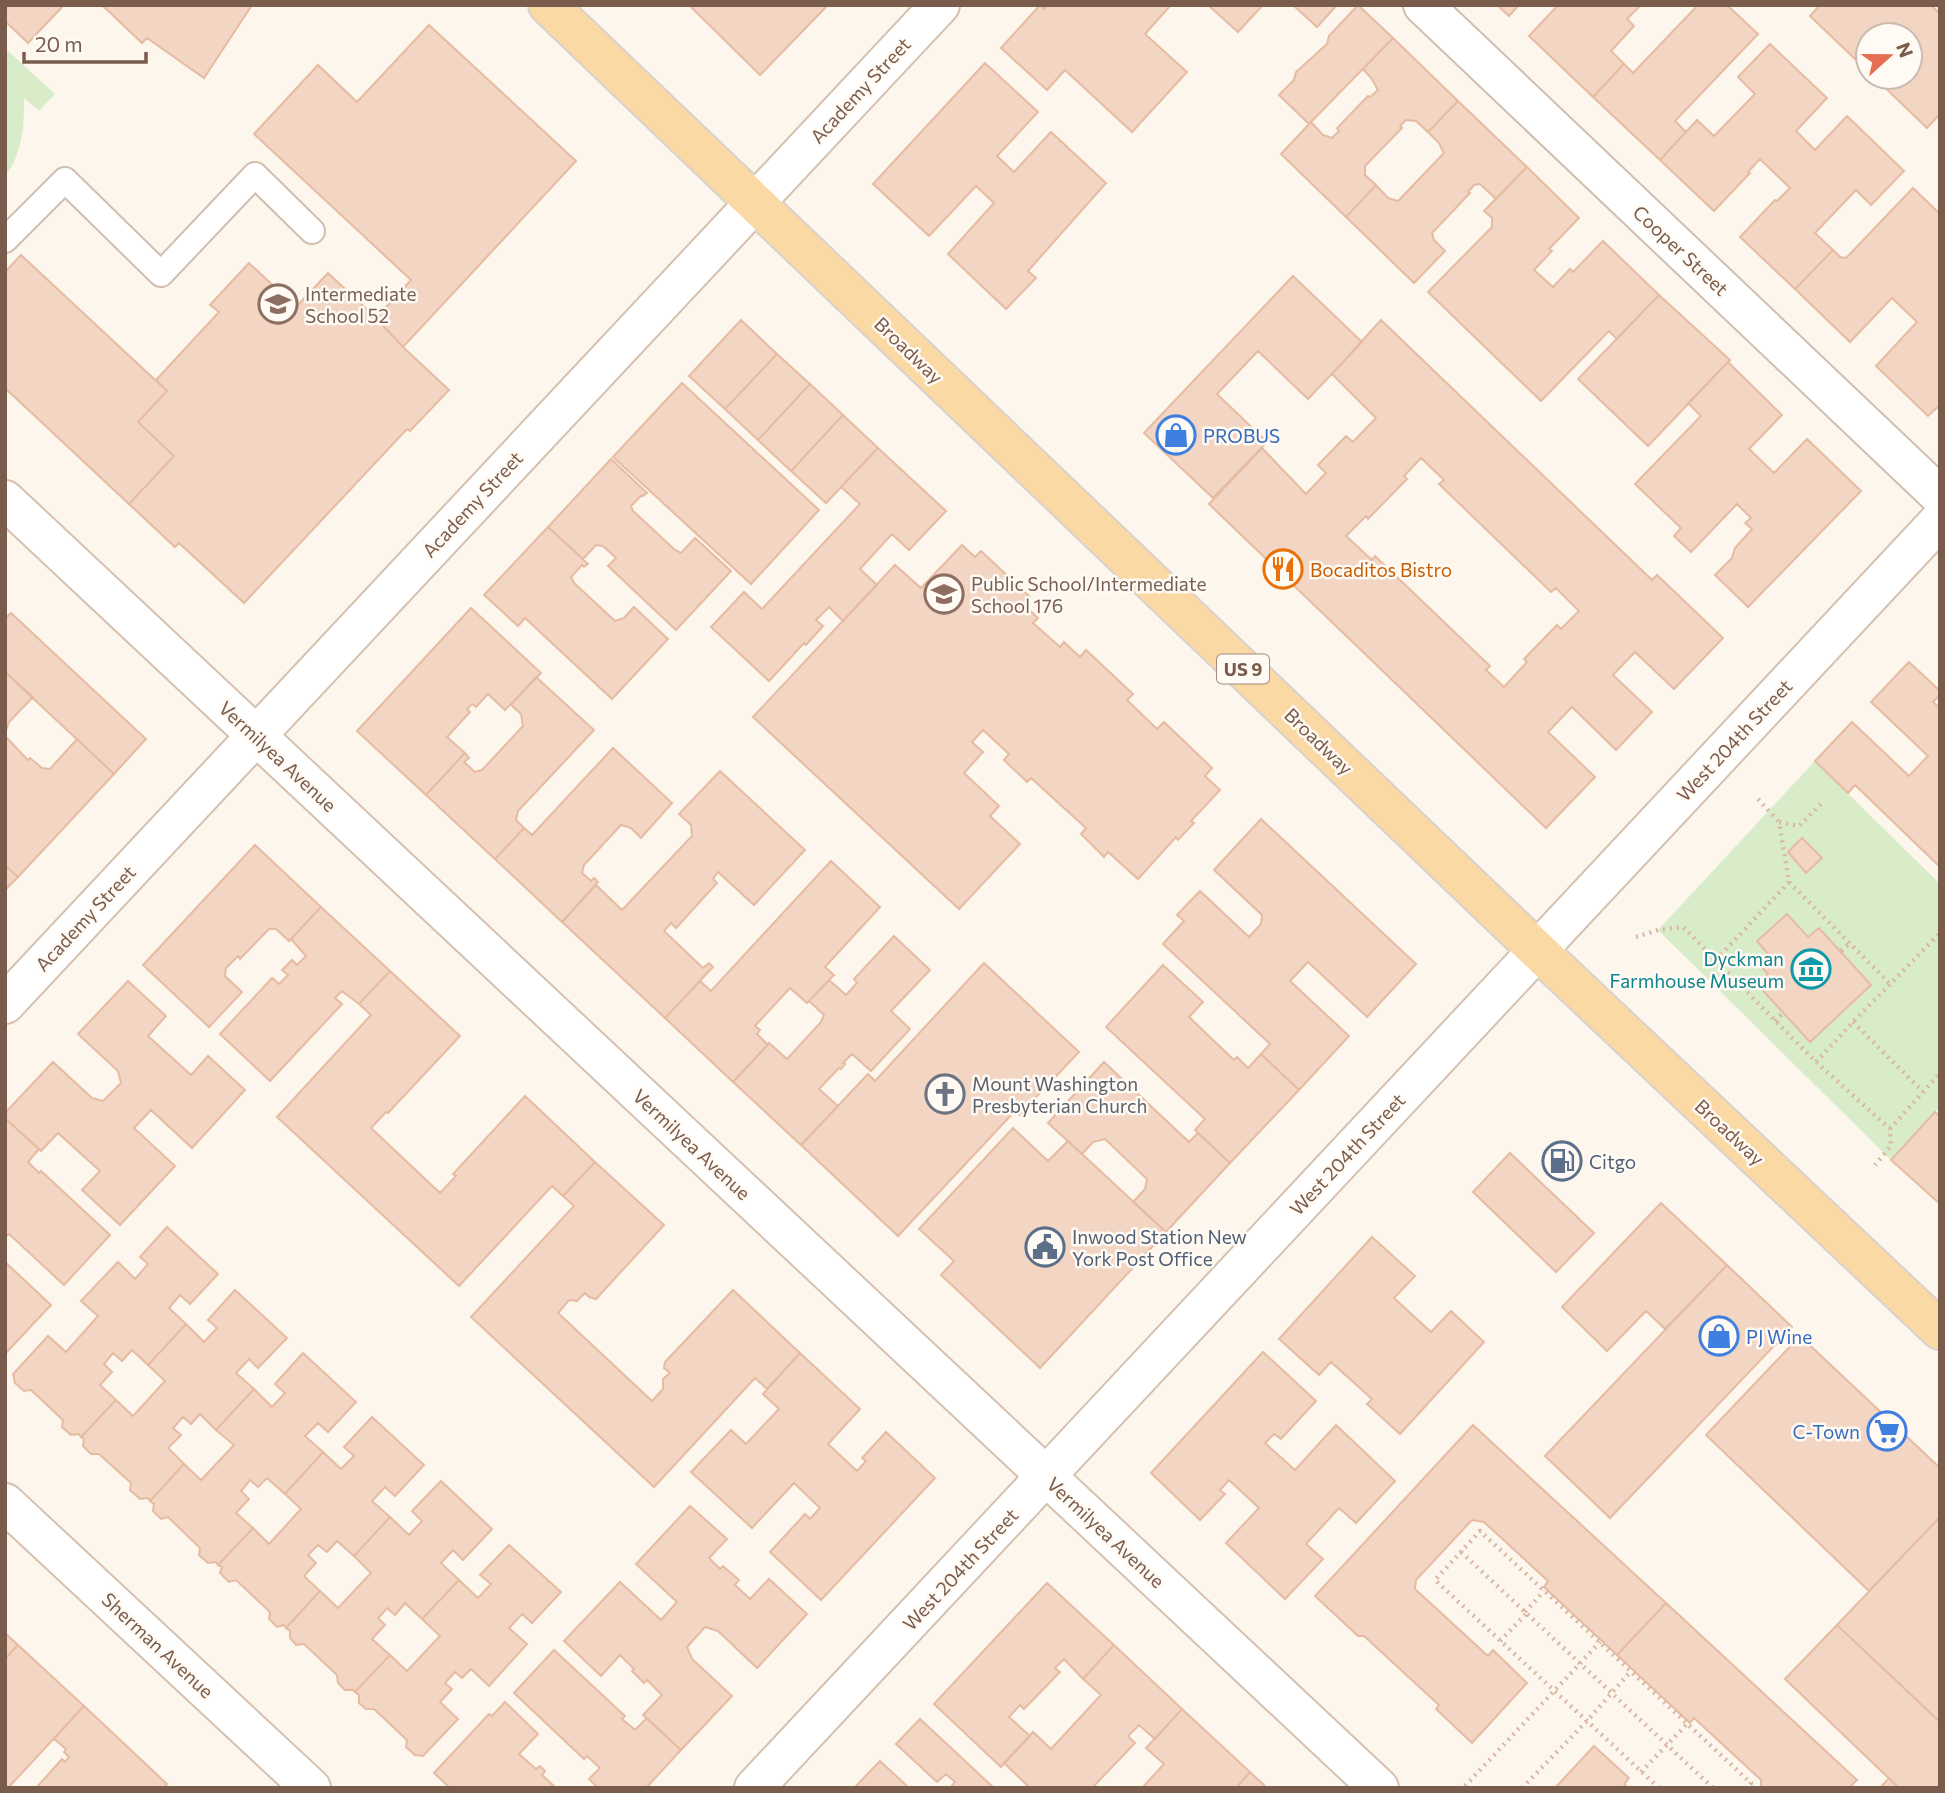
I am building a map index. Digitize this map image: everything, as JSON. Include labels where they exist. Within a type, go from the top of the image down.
[{"type":"main road","name":"Broadway","points":[[548,5],[1537,950],[1940,1330]]},
{"type":"street","name":"Academy Street","points":[[5,1004],[940,5]]},
{"type":"street","name":"Cooper Street","points":[[1423,5],[1940,496]]},
{"type":"street","name":"Vermilyea Avenue","points":[[5,500],[1379,1788]]},
{"type":"street","name":"West 204th Street","points":[[754,1788],[1940,520]]},
{"type":"street","name":"Sherman Avenue","points":[[5,1503],[311,1788]]},
{"type":"lane","points":[[5,240],[65,180],[161,274],[255,175],[312,230]]},
{"type":"path","points":[[1758,799],[1779,822],[1789,881],[1891,984]]},
{"type":"path","points":[[1779,822],[1799,826],[1823,802]]},
{"type":"path","points":[[1716,960],[1789,881]]},
{"type":"path","points":[[1636,937],[1658,930],[1683,927],[1816,1062],[1890,1129]]},
{"type":"path","points":[[1816,1062],[1940,933]]},
{"type":"path","points":[[1841,951],[1850,943]]},
{"type":"path","points":[[1775,1021],[1783,1012]]},
{"type":"path","points":[[1853,1021],[1923,1091]]},
{"type":"path","points":[[1875,1165],[1891,1146],[1890,1129],[1940,1073]]},
{"type":"path","points":[[1659,1788],[1435,1580],[1480,1531],[1751,1783],[1747,1788]]},
{"type":"path","points":[[1461,1552],[1713,1788]]},
{"type":"path","points":[[1500,1641],[1544,1591]]},
{"type":"path","points":[[1465,1786],[1600,1642]]},
{"type":"path","points":[[1522,1788],[1631,1671]]},
{"type":"path","points":[[1642,1772],[1688,1723]]},
{"type":"green space","points":[[5,48],[55,94],[39,111],[24,98],[21,139],[16,158],[5,177]]},
{"type":"green space","points":[[1815,761],[1940,884],[1940,1107],[1891,1160],[1658,930]]},
{"type":"building","points":[[5,5],[64,5],[28,43],[5,21]]},
{"type":"building","points":[[102,5],[252,5],[204,78],[147,38],[142,43]]},
{"type":"building","points":[[689,5],[828,5],[760,75]]},
{"type":"building","points":[[1040,5],[1044,9],[1048,5],[1171,5],[1145,34],[1187,72],[1132,132],[1065,70],[1047,90],[1001,48]]},
{"type":"building","points":[[1208,5],[1263,5],[1238,32]]},
{"type":"building","points":[[1293,5],[1337,5],[1317,27]]},
{"type":"building","points":[[1358,5],[1393,38],[1309,124],[1279,95],[1294,80],[1296,72],[1327,44],[1329,36]]},
{"type":"building","points":[[1497,5],[1519,5],[1509,16]]},
{"type":"building","points":[[1558,5],[1641,5],[1627,19],[1634,26],[1611,51],[1624,64],[1593,97],[1529,36]]},
{"type":"building","points":[[1698,5],[1727,5],[1758,34],[1675,121],[1686,132],[1660,160],[1593,97],[1624,64],[1633,73]]},
{"type":"building","points":[[1820,5],[1931,5],[1940,14],[1940,114],[1927,128],[1889,91],[1924,91],[1924,21],[1854,21],[1854,58],[1810,16]]},
{"type":"building","points":[[429,25],[576,161],[403,347],[376,318],[411,280],[254,134],[318,65],[357,102]]},
{"type":"building","points":[[1393,38],[1458,101],[1428,132],[1416,121],[1406,120],[1400,126],[1402,128],[1365,166],[1365,175],[1376,185],[1346,217],[1281,154],[1311,122],[1323,135],[1332,138],[1339,131],[1337,128],[1368,96],[1378,90],[1363,69]]},
{"type":"building","points":[[1770,44],[1827,98],[1796,131],[1815,150],[1847,116],[1904,171],[1871,205],[1856,190],[1815,233],[1833,250],[1795,289],[1740,237],[1790,188],[1760,159],[1714,211],[1660,160],[1697,120],[1714,136],[1755,94],[1738,77]]},
{"type":"building","points":[[985,63],[1038,112],[997,156],[1014,172],[1051,132],[1106,183],[1028,271],[1036,278],[1006,309],[948,254],[994,203],[976,186],[929,236],[873,184]]},
{"type":"building","points":[[1458,101],[1527,167],[1496,199],[1480,184],[1474,185],[1468,192],[1470,193],[1432,233],[1434,240],[1445,251],[1414,283],[1346,217],[1376,185],[1388,198],[1398,201],[1444,153],[1428,132]]},
{"type":"building","points":[[1527,167],[1579,218],[1549,249],[1552,251],[1534,270],[1553,287],[1570,269],[1573,272],[1603,241],[1659,295],[1617,339],[1609,331],[1541,401],[1428,292],[1492,227],[1492,218],[1484,211]]},
{"type":"building","points":[[1913,188],[1940,214],[1940,405],[1928,416],[1876,366],[1917,322],[1892,298],[1850,342],[1795,289],[1833,250],[1840,257],[1846,258]]},
{"type":"building","points":[[21,255],[167,391],[138,422],[174,456],[129,504],[5,388],[5,272]]},
{"type":"building","points":[[249,263],[296,307],[328,273],[449,390],[410,431],[407,429],[244,603],[179,543],[175,547],[129,504],[174,456],[138,422],[167,391],[156,380],[219,312],[210,305]]},
{"type":"building","points":[[1293,276],[1362,342],[1308,399],[1258,351],[1217,394],[1267,442],[1213,498],[1144,433]]},
{"type":"building","points":[[1659,295],[1730,360],[1648,446],[1578,379]]},
{"type":"building","points":[[741,320],[777,354],[725,409],[689,376]]},
{"type":"building","points":[[1381,320],[1652,580],[1657,575],[1723,638],[1674,689],[1635,652],[1613,675],[1652,712],[1616,750],[1572,707],[1548,732],[1595,777],[1546,828],[1209,504],[1262,448],[1306,494],[1326,473],[1318,465],[1346,436],[1353,442],[1376,418],[1332,374]],"holes":[[[1421,458],[1444,480],[1439,484],[1551,592],[1556,588],[1579,611],[1561,629],[1557,625],[1524,659],[1527,662],[1504,687],[1486,670],[1490,666],[1375,556],[1372,560],[1346,536],[1366,516],[1368,519],[1407,479],[1404,476]]]},
{"type":"building","points":[[777,354],[810,384],[758,440],[725,409]]},
{"type":"building","points":[[1728,362],[1782,415],[1749,449],[1774,473],[1807,439],[1861,491],[1748,607],[1715,575],[1732,558],[1735,548],[1752,529],[1745,523],[1751,518],[1737,504],[1691,552],[1674,536],[1681,528],[1635,484],[1701,416],[1688,403]]},
{"type":"building","points":[[682,383],[819,510],[751,584],[613,457]]},
{"type":"building","points":[[810,384],[843,415],[791,471],[758,440]]},
{"type":"building","points":[[843,415],[878,448],[826,503],[791,471]]},
{"type":"building","points":[[878,448],[946,511],[909,550],[892,534],[860,569],[877,585],[843,621],[829,607],[816,620],[823,626],[769,681],[711,627],[744,592],[762,609],[860,504],[841,487]]},
{"type":"building","points":[[611,459],[647,493],[631,506],[633,511],[674,549],[681,553],[695,538],[731,571],[676,630],[608,566],[616,558],[603,546],[596,545],[583,559],[548,527]]},
{"type":"building","points":[[548,527],[588,564],[584,567],[582,565],[571,577],[574,583],[615,621],[624,618],[634,607],[668,639],[612,699],[525,618],[518,626],[484,595]]},
{"type":"building","points":[[962,545],[975,557],[981,551],[1030,597],[1023,604],[1038,618],[1033,623],[1060,647],[1064,642],[1080,657],[1086,650],[1133,694],[1127,700],[1157,729],[1164,722],[1212,768],[1205,776],[1220,790],[1191,821],[1194,823],[1178,840],[1176,837],[1138,879],[1108,852],[1104,857],[1081,834],[1086,828],[1031,778],[1027,782],[1004,760],[1009,754],[983,730],[972,742],[983,752],[964,773],[999,806],[990,816],[1020,844],[959,909],[753,717],[895,565],[921,588]]},
{"type":"building","points":[[471,608],[541,673],[505,710],[488,694],[476,707],[472,704],[467,709],[470,712],[447,737],[465,753],[426,795],[357,731]]},
{"type":"building","points":[[11,613],[146,739],[114,774],[5,672],[5,619]]},
{"type":"building","points":[[1909,662],[1940,691],[1940,695],[1933,702],[1940,708],[1938,865],[1855,785],[1848,793],[1815,761],[1852,722],[1909,776],[1928,756],[1871,702]]},
{"type":"building","points":[[5,672],[33,697],[9,722],[5,733]]},
{"type":"building","points":[[536,677],[594,730],[518,811],[516,820],[524,828],[495,859],[426,795],[465,753],[469,758],[464,762],[475,772],[482,770],[523,726],[521,714],[511,705]]},
{"type":"building","points":[[5,736],[28,760],[30,758],[42,768],[50,769],[77,739],[114,774],[18,877],[5,865]]},
{"type":"building","points":[[613,748],[672,803],[641,838],[631,828],[621,825],[584,865],[582,873],[591,881],[594,878],[598,882],[562,922],[495,859],[524,828],[532,835]]},
{"type":"building","points":[[720,771],[805,850],[754,905],[718,872],[713,879],[717,883],[676,928],[671,923],[664,931],[703,968],[709,963],[713,967],[665,1018],[562,922],[596,885],[622,910],[692,836],[691,825],[679,814]]},
{"type":"building","points":[[1261,819],[1416,964],[1367,1017],[1308,962],[1290,981],[1349,1036],[1299,1090],[1261,1054],[1270,1044],[1163,944],[1184,921],[1177,915],[1200,891],[1249,937],[1261,924],[1262,915],[1214,870]]},
{"type":"building","points":[[1802,838],[1822,858],[1806,873],[1788,852]]},
{"type":"building","points":[[255,845],[321,907],[289,941],[276,929],[269,929],[240,959],[238,956],[226,968],[225,976],[242,992],[209,1027],[143,965]]},
{"type":"building","points":[[831,861],[880,907],[825,967],[834,975],[807,1003],[790,988],[755,1026],[760,1030],[757,1034],[768,1045],[733,1082],[665,1018],[700,981],[711,991]]},
{"type":"building","points":[[5,865],[18,877],[5,890]]},
{"type":"building","points":[[321,907],[390,971],[359,1004],[342,991],[335,998],[342,1004],[270,1081],[220,1034],[272,978],[279,984],[288,975],[282,970],[292,960],[297,965],[306,956],[291,939]]},
{"type":"building","points":[[1787,914],[1808,937],[1819,928],[1871,985],[1810,1042],[1757,984],[1768,974],[1758,963],[1768,954],[1757,941]]},
{"type":"building","points":[[894,936],[930,970],[891,1011],[910,1029],[871,1071],[852,1054],[843,1063],[845,1064],[841,1069],[819,1089],[838,1106],[801,1145],[733,1082],[769,1043],[787,1059],[821,1022],[824,1015],[809,1001],[829,980],[846,995],[857,983],[854,979]]},
{"type":"building","name":"Mount Washington Presbyterian Church","points":[[984,963],[1079,1052],[1019,1115],[1015,1111],[898,1236],[801,1145],[868,1074],[875,1081]]},
{"type":"building","points":[[1163,965],[1203,1002],[1189,1017],[1234,1060],[1237,1057],[1248,1068],[1261,1054],[1299,1090],[1230,1163],[1195,1130],[1205,1119],[1106,1027]]},
{"type":"building","points":[[390,971],[460,1036],[371,1128],[440,1193],[456,1176],[453,1174],[525,1096],[595,1162],[563,1196],[552,1186],[459,1286],[277,1117],[371,1015],[359,1004]]},
{"type":"building","points":[[128,981],[166,1016],[148,1036],[191,1075],[208,1056],[245,1090],[192,1148],[151,1110],[134,1128],[175,1166],[120,1225],[82,1190],[100,1171],[58,1133],[41,1151],[5,1118],[5,1113],[53,1062],[92,1098],[103,1101],[121,1083],[118,1071],[78,1034]]},
{"type":"building","points":[[1104,1062],[1189,1142],[1198,1133],[1230,1163],[1166,1232],[1133,1202],[1145,1189],[1147,1179],[1105,1139],[1093,1142],[1082,1154],[1048,1123]]},
{"type":"building","points":[[1935,1112],[1940,1117],[1940,1204],[1891,1160]]},
{"type":"building","points":[[5,1118],[39,1149],[28,1162],[110,1235],[64,1285],[9,1234],[5,1237]]},
{"type":"building","name":"Inwood Station New York Post Office","points":[[1013,1128],[1048,1161],[1068,1141],[1166,1232],[1040,1368],[941,1275],[954,1261],[919,1229]]},
{"type":"building","points":[[1510,1153],[1594,1233],[1556,1272],[1473,1192]]},
{"type":"building","points":[[595,1162],[664,1225],[596,1299],[585,1293],[577,1301],[569,1300],[558,1313],[652,1401],[663,1389],[663,1379],[670,1373],[664,1368],[665,1362],[733,1290],[800,1353],[767,1389],[755,1378],[654,1487],[471,1317],[574,1206],[563,1196]]},
{"type":"building","points":[[1661,1203],[1727,1265],[1665,1329],[1646,1311],[1607,1351],[1562,1307]]},
{"type":"building","points":[[167,1227],[218,1274],[190,1304],[180,1295],[169,1308],[186,1324],[148,1365],[132,1350],[122,1361],[113,1353],[104,1364],[112,1372],[100,1385],[116,1400],[81,1437],[79,1434],[71,1435],[62,1427],[63,1420],[31,1390],[24,1391],[15,1383],[13,1374],[48,1336],[66,1352],[98,1316],[81,1301],[118,1262],[135,1279],[148,1264],[140,1257]]},
{"type":"building","points":[[1372,1237],[1415,1276],[1394,1298],[1431,1332],[1451,1311],[1484,1342],[1400,1434],[1367,1404],[1372,1399],[1331,1362],[1319,1375],[1279,1339]]},
{"type":"building","points":[[5,1262],[51,1305],[5,1354]]},
{"type":"building","points":[[1727,1265],[1792,1327],[1610,1518],[1545,1456]]},
{"type":"building","points":[[235,1290],[287,1338],[258,1368],[249,1359],[236,1373],[254,1389],[216,1430],[200,1414],[191,1424],[183,1417],[173,1428],[181,1435],[168,1448],[184,1464],[150,1501],[148,1498],[140,1499],[130,1490],[131,1483],[99,1454],[91,1454],[83,1446],[84,1439],[81,1437],[116,1400],[133,1416],[165,1381],[148,1365],[186,1324],[204,1342],[217,1328],[208,1320]]},
{"type":"building","points":[[1800,1336],[1940,1468],[1940,1517],[1869,1591],[1706,1435]]},
{"type":"building","points":[[1263,1352],[1316,1401],[1281,1439],[1274,1434],[1265,1443],[1295,1470],[1336,1425],[1395,1481],[1356,1523],[1339,1508],[1306,1544],[1323,1559],[1285,1599],[1226,1543],[1259,1508],[1229,1480],[1220,1490],[1225,1494],[1200,1520],[1151,1473]]},
{"type":"building","points":[[303,1353],[356,1402],[328,1432],[318,1423],[305,1436],[323,1452],[285,1494],[267,1478],[258,1487],[250,1480],[241,1491],[249,1499],[236,1513],[253,1528],[218,1565],[216,1562],[208,1563],[199,1555],[200,1548],[168,1517],[161,1519],[153,1511],[154,1504],[150,1501],[184,1464],[201,1480],[234,1445],[216,1430],[254,1389],[272,1407],[285,1393],[275,1384]]},
{"type":"building","points":[[800,1353],[860,1409],[828,1444],[857,1471],[866,1461],[862,1458],[886,1432],[935,1478],[821,1600],[770,1552],[805,1514],[810,1519],[820,1508],[794,1483],[752,1528],[691,1472],[731,1430],[746,1444],[779,1409],[763,1394]]},
{"type":"building","points":[[372,1417],[424,1465],[395,1496],[385,1487],[372,1501],[390,1517],[354,1556],[337,1541],[327,1552],[318,1545],[308,1555],[316,1563],[304,1576],[320,1591],[286,1628],[284,1625],[277,1627],[269,1619],[270,1612],[236,1580],[229,1582],[220,1573],[222,1567],[218,1565],[253,1528],[269,1544],[301,1509],[285,1494],[323,1452],[341,1469],[354,1456],[344,1447]]},
{"type":"building","points":[[1473,1425],[1666,1603],[1617,1655],[1544,1587],[1548,1581],[1484,1522],[1472,1520],[1416,1580],[1415,1589],[1488,1656],[1493,1650],[1527,1683],[1472,1743],[1436,1709],[1439,1705],[1364,1636],[1358,1636],[1315,1596]]},
{"type":"building","points":[[441,1481],[492,1529],[463,1560],[453,1550],[441,1563],[459,1580],[422,1619],[405,1603],[395,1615],[387,1608],[378,1618],[385,1625],[372,1639],[390,1655],[355,1692],[345,1690],[338,1683],[337,1675],[304,1644],[296,1645],[286,1628],[320,1591],[338,1608],[371,1573],[354,1556],[390,1517],[409,1535],[422,1521],[412,1511]]},
{"type":"building","points":[[690,1506],[727,1539],[709,1558],[720,1569],[723,1566],[739,1580],[735,1585],[750,1599],[769,1579],[807,1614],[757,1668],[718,1631],[705,1627],[687,1647],[692,1659],[732,1696],[681,1750],[643,1715],[662,1695],[647,1680],[644,1683],[620,1655],[601,1676],[564,1641],[620,1582],[661,1620],[677,1602],[636,1564]]},
{"type":"building","points":[[1940,1517],[1940,1722],[1837,1625]]},
{"type":"building","points":[[509,1545],[561,1592],[532,1623],[522,1614],[509,1628],[527,1644],[489,1686],[471,1669],[462,1678],[455,1672],[445,1683],[452,1689],[440,1702],[458,1719],[423,1756],[415,1755],[406,1747],[407,1740],[374,1709],[366,1709],[359,1703],[359,1695],[355,1692],[390,1655],[407,1671],[440,1636],[422,1619],[459,1580],[478,1598],[491,1584],[480,1575]]},
{"type":"building","points":[[1047,1583],[1114,1645],[1083,1679],[1064,1659],[1055,1668],[1060,1672],[1024,1709],[1020,1705],[1009,1717],[1030,1736],[1001,1767],[934,1704]]},
{"type":"building","points":[[1666,1603],[1857,1780],[1849,1788],[1761,1788],[1761,1780],[1694,1718],[1690,1723],[1617,1655]]},
{"type":"building","points":[[1837,1625],[1940,1722],[1940,1788],[1899,1788],[1785,1679]]},
{"type":"building","points":[[5,1633],[18,1645],[5,1659]]},
{"type":"building","points":[[18,1645],[84,1706],[8,1788],[5,1788],[5,1659]]},
{"type":"building","points":[[1114,1645],[1182,1709],[1155,1739],[1139,1725],[1128,1736],[1135,1743],[1092,1788],[1030,1788],[1004,1763],[1033,1732],[1051,1749],[1101,1695],[1083,1679]]},
{"type":"building","points":[[554,1650],[625,1716],[622,1719],[635,1730],[647,1718],[681,1750],[646,1788],[598,1788],[589,1779],[600,1768],[587,1756],[584,1759],[514,1693]]},
{"type":"building","points":[[505,1702],[538,1734],[519,1754],[536,1769],[540,1766],[545,1771],[542,1775],[556,1788],[450,1788],[434,1773],[489,1714],[492,1716]]},
{"type":"building","points":[[84,1706],[167,1784],[164,1788],[36,1788],[62,1759],[65,1762],[69,1757],[64,1752],[66,1749],[54,1739]]},
{"type":"building","points":[[1182,1709],[1250,1772],[1236,1788],[1142,1788],[1164,1764],[1146,1748]]},
{"type":"building","points":[[920,1719],[994,1788],[950,1788],[955,1782],[946,1774],[937,1782],[896,1744]]},
{"type":"building","points":[[1594,1746],[1629,1778],[1624,1784],[1628,1788],[1555,1788]]},
{"type":"building","points":[[880,1761],[909,1788],[855,1787]]},
{"type":"building","points":[[1250,1772],[1267,1788],[1236,1788]]},
{"type":"building","points":[[1889,1778],[1899,1788],[1880,1788]]},
{"type":"place","name":"Intermediate School 52","points":[[278,304]]},
{"type":"place","name":"PROBUS","points":[[1176,435]]},
{"type":"place","name":"Bocaditos Bistro","points":[[1283,569]]},
{"type":"place","name":"Public School/Intermediate School 176","points":[[944,594]]},
{"type":"place","name":"Dyckman Farmhouse Museum","points":[[1811,969]]},
{"type":"place","name":"Mount Washington Presbyterian Church","points":[[945,1094]]},
{"type":"place","name":"Citgo","points":[[1562,1161]]},
{"type":"place","name":"Inwood Station New York Post Office","points":[[1045,1247]]},
{"type":"place","name":"PJ Wine","points":[[1719,1336]]},
{"type":"place","name":"C-Town","points":[[1887,1431]]}]
